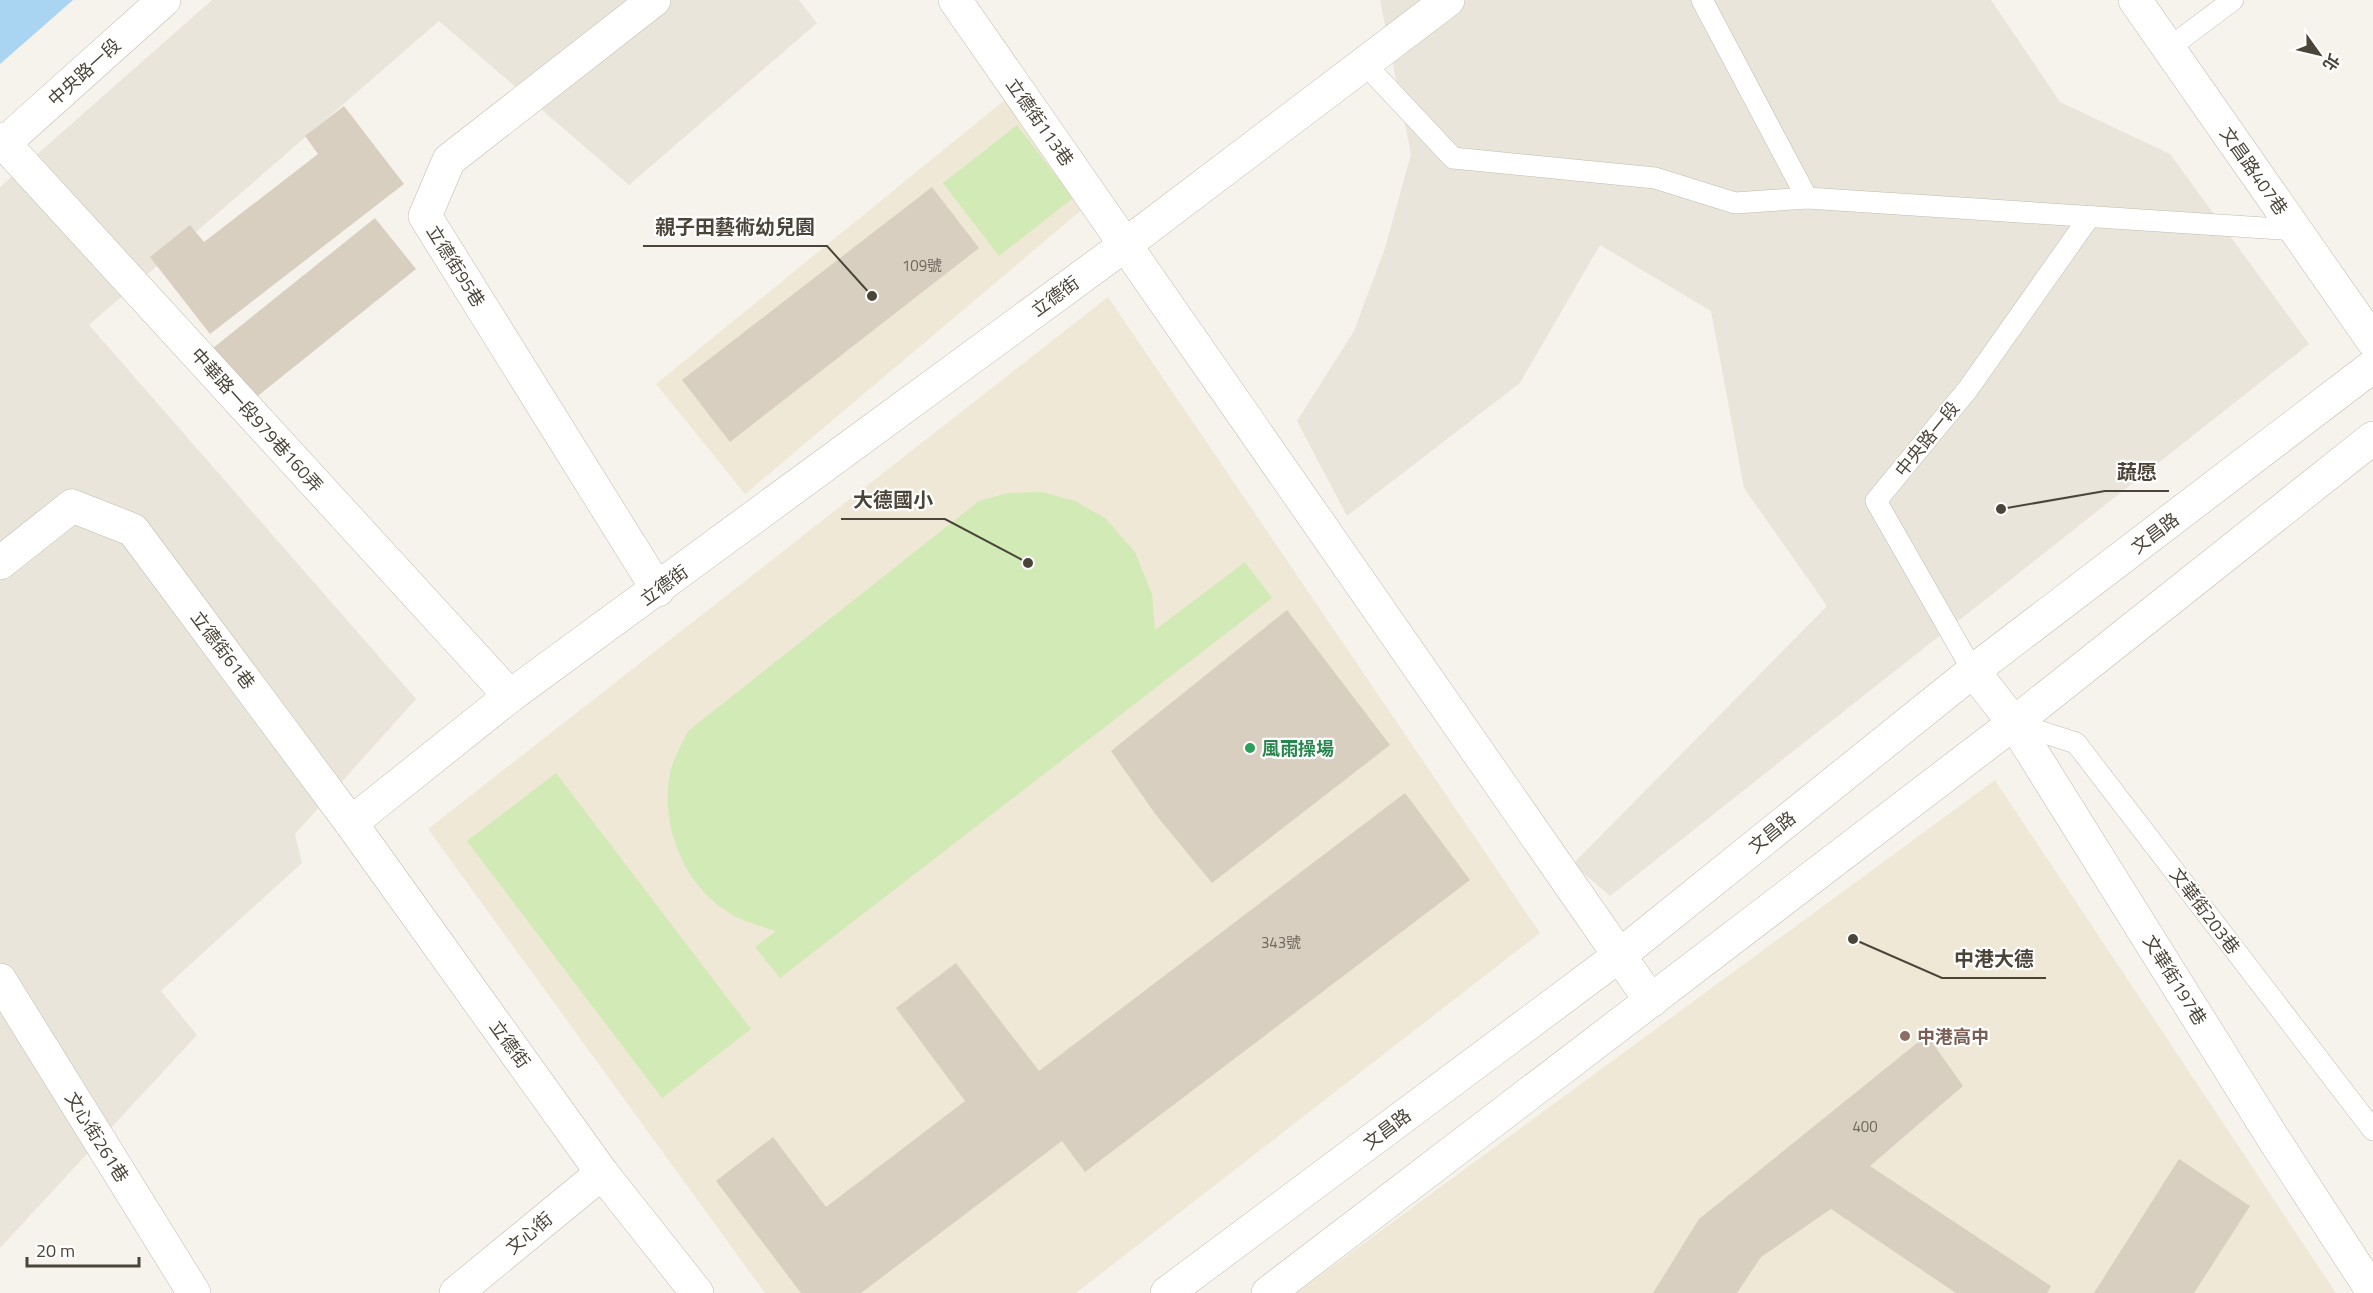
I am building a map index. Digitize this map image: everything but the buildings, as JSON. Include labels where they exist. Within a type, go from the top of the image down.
[{"type":"street","name":"中央路一段","points":[[1,143],[164,0]]},
{"type":"street","name":"立德街95巷","points":[[654,0],[449,160],[425,216],[658,590]]},
{"type":"street","name":"立德街113巷","points":[[955,0],[1651,1001]]},
{"type":"street","name":"立德街","points":[[697,1293],[602,1173],[351,823],[510,696],[658,590],[1125,245],[1448,0]]},
{"type":"street","name":"文昌路407巷","points":[[2135,0],[2373,341]]},
{"type":"street","name":"中華路一段979巷160弄","points":[[1,143],[510,696]]},
{"type":"street","name":"文昌路","points":[[1167,1293],[1620,954],[1973,671],[2373,366]]},
{"type":"street","points":[[1268,1293],[2014,723],[2373,438]]},
{"type":"street","name":"立德街61巷","points":[[0,563],[72,506],[133,530],[351,823]]},
{"type":"street","name":"文華街197巷","points":[[1973,671],[2014,723],[2273,1138],[2373,1292]]},
{"type":"street","name":"文心街261巷","points":[[0,980],[194,1293]]},
{"type":"street","name":"文心街","points":[[456,1293],[602,1173]]},
{"type":"lane","points":[[1702,0],[1807,198]]},
{"type":"lane","points":[[2169,48],[2234,0]]},
{"type":"lane","points":[[1364,63],[1453,158],[1655,178],[1735,203],[1807,198],[2296,230]]},
{"type":"lane","name":"中央路一段","points":[[1973,671],[1876,501],[1968,390],[2090,216]]},
{"type":"lane","name":"文華街203巷","points":[[2014,723],[2076,743],[2373,1130]]},
{"type":"shaded area","points":[[212,0],[799,0],[817,23],[629,185],[439,21],[89,325],[416,699],[295,834],[302,863],[161,991],[197,1035],[0,1248],[0,187]]},
{"type":"shaded area","points":[[1380,0],[1991,0],[2060,102],[2170,154],[2309,344],[1610,896],[1573,864],[1827,606],[1744,488],[1711,311],[1600,245],[1520,383],[1347,516],[1297,421],[1354,331],[1385,248],[1411,154]]},
{"type":"shaded area","points":[[1012,94],[1084,208],[745,494],[656,384]]},
{"type":"shaded area","points":[[1108,297],[1540,933],[1076,1293],[765,1293],[428,829]]},
{"type":"shaded area","name":"中港高中","points":[[1995,780],[2336,1293],[1296,1293]]},
{"type":"green space","points":[[1017,125],[1073,198],[999,256],[943,183]]},
{"type":"green space","points":[[1042,492],[1075,501],[1105,518],[1135,552],[1152,594],[1155,630],[1245,562],[1272,598],[780,978],[755,947],[776,931],[748,922],[722,908],[695,881],[676,846],[668,808],[668,788],[671,769],[688,731],[979,501],[1008,493]]},
{"type":"green space","points":[[556,773],[751,1029],[662,1098],[467,841]]},
{"type":"water","points":[[0,0],[73,0],[0,64]]},
{"type":"place","name":"親子田藝術幼兒園","points":[[872,296]]},
{"type":"place","name":"蔬愿","points":[[2001,509]]},
{"type":"place","name":"大德國小","points":[[1028,563]]},
{"type":"place","name":"風雨操場","points":[[1250,748]]},
{"type":"place","name":"中港大德","points":[[1853,939]]},
{"type":"place","name":"中港高中","points":[[1905,1036]]}]
